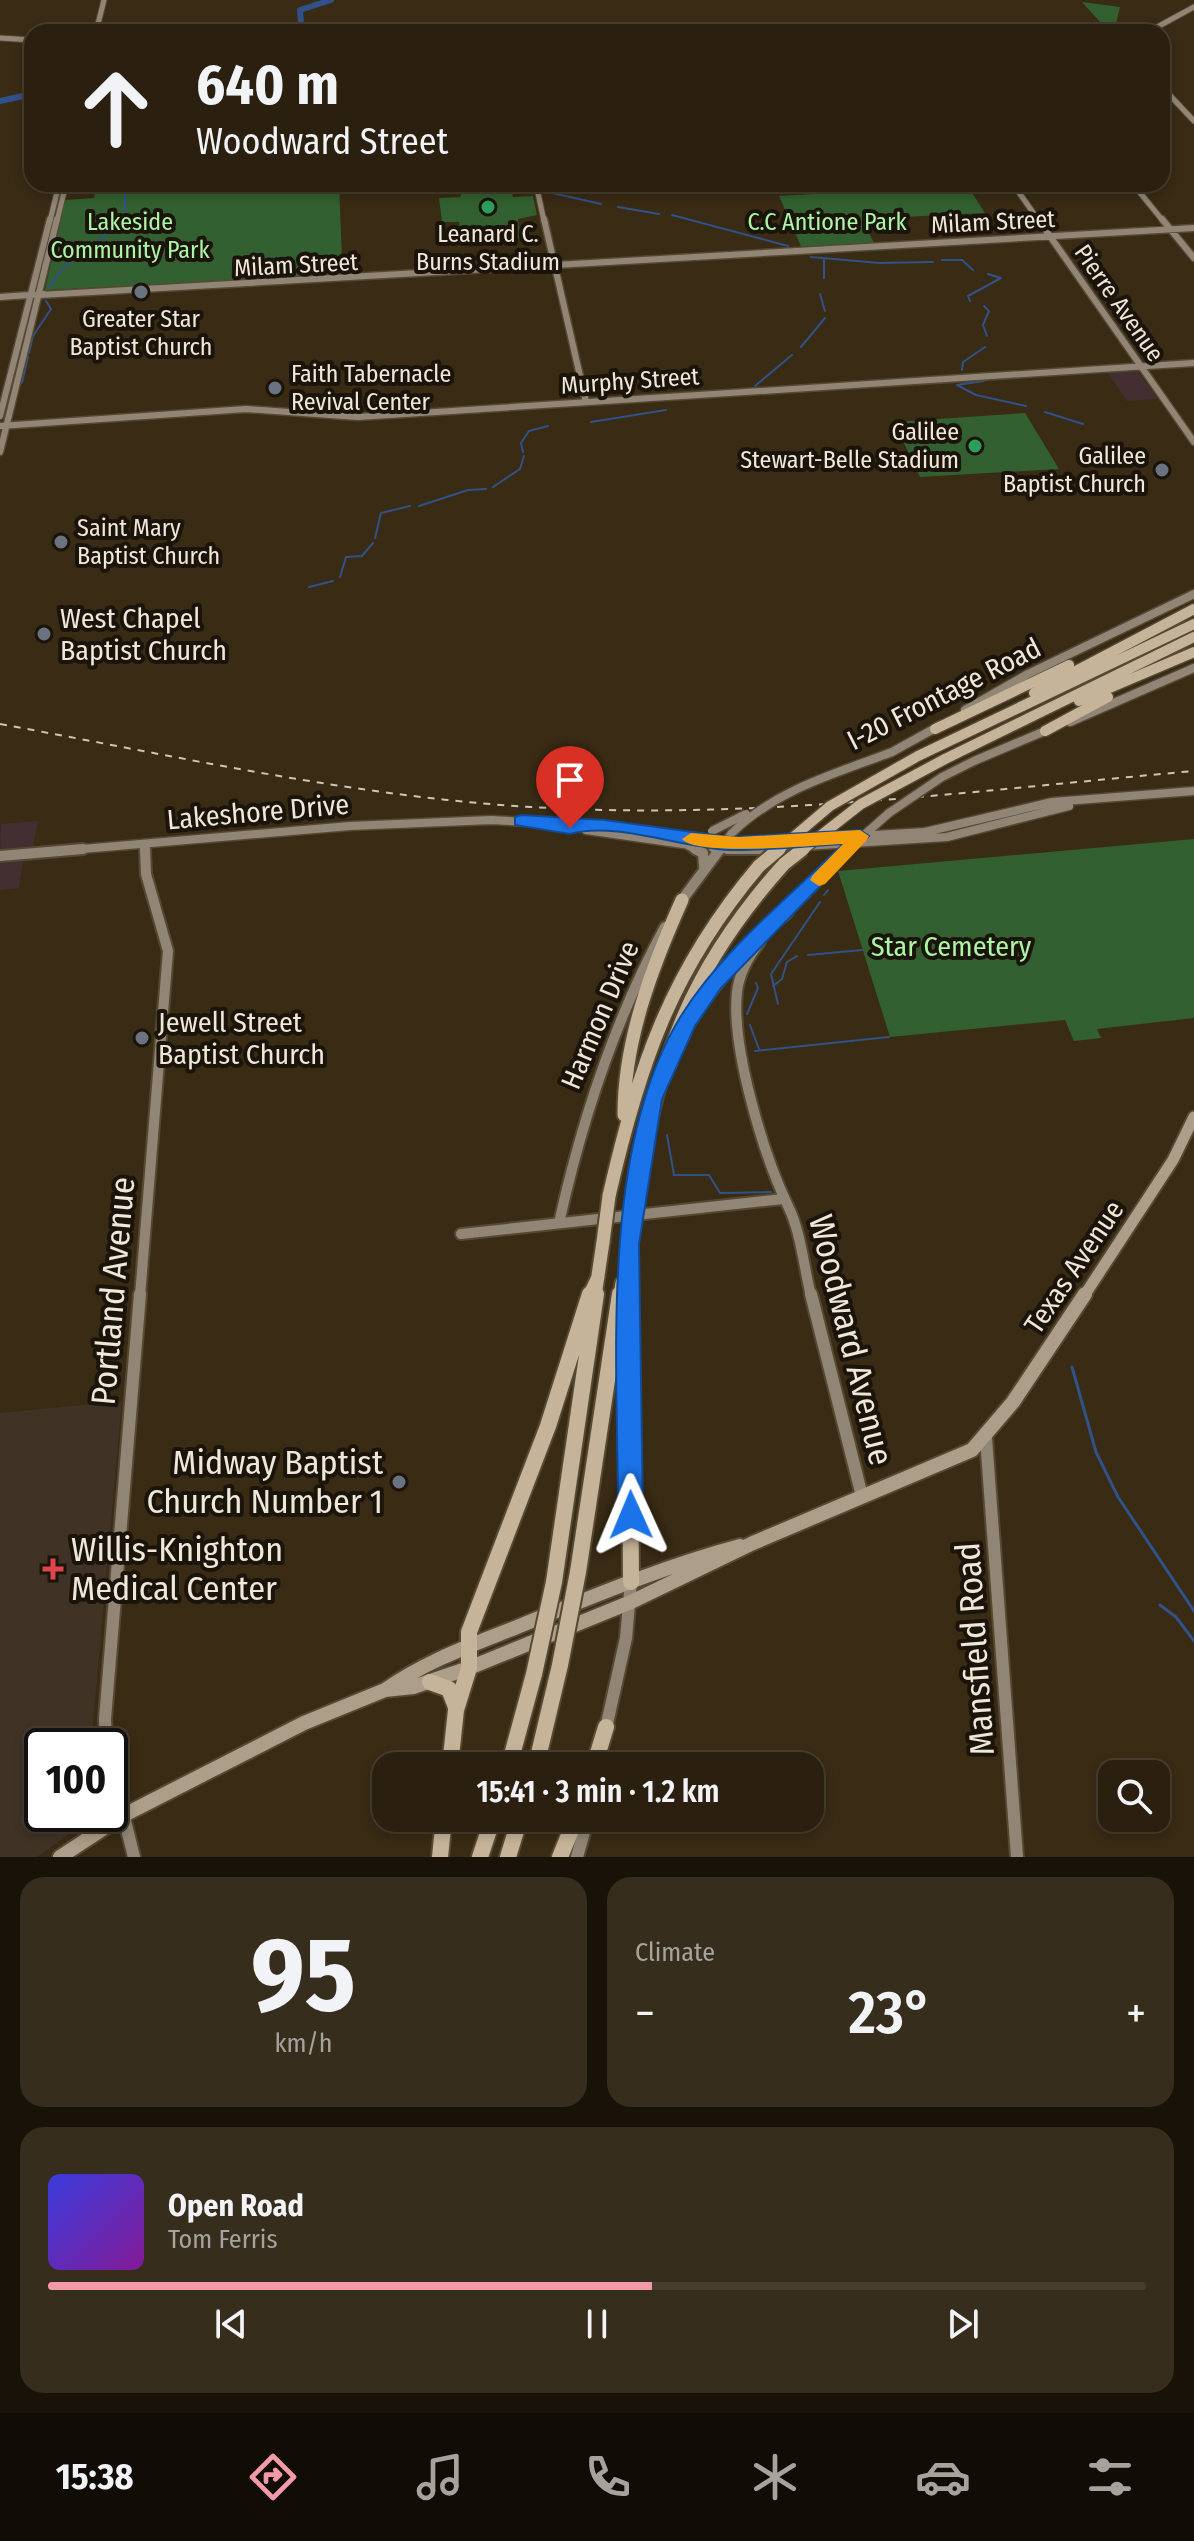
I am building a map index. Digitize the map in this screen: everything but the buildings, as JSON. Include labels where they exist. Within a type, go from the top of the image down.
[{"type":"highway","points":[[935,729],[1194,606]]},
{"type":"highway","points":[[937,747],[1194,606]]},
{"type":"highway","points":[[513,1752],[554,1582],[609,1196],[625,1123],[647,1049],[678,979],[721,911],[759,866],[830,806],[918,756],[1194,624]]},
{"type":"highway","points":[[539,1752],[578,1572],[652,1099],[670,1037],[696,981],[734,921],[784,864],[861,804],[979,741],[1194,637]]},
{"type":"highway","points":[[979,741],[1194,652]]},
{"type":"highway","points":[[1045,731],[1178,659]]},
{"type":"highway","points":[[625,1123],[622,1091],[626,1074],[661,948],[682,900]]},
{"type":"highway","points":[[652,1099],[677,1041],[698,1004],[732,963],[786,912]]},
{"type":"highway","points":[[629,1244],[631,1582]]},
{"type":"highway","points":[[452,1752],[456,1710],[469,1668],[469,1632],[548,1426],[585,1304],[598,1277]]},
{"type":"highway","points":[[430,1682],[449,1689],[456,1710]]},
{"type":"highway","points":[[600,1752],[606,1727]]},
{"type":"highway","points":[[440,1857],[443,1832]]},
{"type":"highway","points":[[480,1857],[488,1832]]},
{"type":"highway","points":[[508,1857],[516,1832]]},
{"type":"highway","points":[[560,1857],[570,1832]]},
{"type":"main road","points":[[99,24],[106,3]]},
{"type":"main road","points":[[104,24],[106,3]]},
{"type":"main road","points":[[1163,24],[1194,7]]},
{"type":"main road","points":[[0,38],[24,40]]},
{"type":"main road","points":[[1170,96],[1194,121]]},
{"type":"main road","points":[[36,295],[57,192]]},
{"type":"main road","points":[[0,452],[3,422],[64,192]]},
{"type":"main road","points":[[538,192],[586,402]]},
{"type":"main road","name":"Pierre Avenue","points":[[1019,192],[1194,442]]},
{"type":"main road","points":[[1140,192],[1194,258]]},
{"type":"main road","name":"Milam Street","points":[[0,297],[1194,228]]},
{"type":"main road","name":"Murphy Street","points":[[3,422],[246,409],[336,418],[1194,361]]},
{"type":"main road","name":"I-20 Frontage Road","points":[[721,846],[766,803],[798,787],[892,752],[1028,674],[1194,594]]},
{"type":"main road","points":[[837,861],[889,813],[942,777],[1045,731],[1133,697],[1194,668]]},
{"type":"main road","name":"Lakeshore Drive","points":[[857,840],[942,830],[1052,802],[1194,791]]},
{"type":"main road","name":"Lakeshore Drive","points":[[521,821],[684,844],[721,846],[897,841],[961,834],[1096,800]]},
{"type":"main road","points":[[644,831],[687,835],[712,831],[766,803]]},
{"type":"main road","points":[[889,813],[892,827],[906,833]]},
{"type":"main road","name":"Lakeshore Drive","points":[[0,856],[350,826],[521,821],[644,831],[721,846]]},
{"type":"main road","points":[[837,861],[858,850],[897,841]]},
{"type":"main road","name":"Portland Avenue","points":[[106,1728],[168,951],[162,923],[143,875],[145,844]]},
{"type":"main road","points":[[684,844],[703,853],[706,860],[703,868]]},
{"type":"main road","name":"Harmon Drive","points":[[559,1223],[580,1131],[606,1051],[642,970],[682,900],[721,846]]},
{"type":"main road","name":"Woodward Avenue","points":[[837,861],[786,912],[747,961],[737,995],[741,1047],[783,1199],[789,1207],[862,1496]]},
{"type":"main road","name":"Texas Avenue","points":[[986,1438],[1165,1173],[1194,1117]]},
{"type":"main road","points":[[461,1234],[783,1199]]},
{"type":"main road","points":[[385,1690],[430,1682],[631,1602],[753,1543],[961,1456],[986,1438]]},
{"type":"main road","name":"Mansfield Road","points":[[986,1438],[1017,1857]]},
{"type":"main road","points":[[128,1813],[286,1731],[385,1690],[406,1676],[468,1647],[631,1582],[753,1543]]},
{"type":"main road","points":[[606,1727],[631,1602],[631,1582]]},
{"type":"main road","points":[[88,1838],[89,1832]]},
{"type":"main road","points":[[60,1857],[97,1832]]},
{"type":"main road","points":[[128,1832],[134,1857]]},
{"type":"main road","points":[[577,1857],[584,1832]]},
{"type":"shaded area","points":[[1137,370],[1158,399],[1127,401],[1107,372]]},
{"type":"shaded area","points":[[38,821],[33,846],[0,849],[1,824]]},
{"type":"shaded area","points":[[23,860],[19,888],[0,890],[0,862]]},
{"type":"shaded area","name":"Willis-Knighton Medical Center","points":[[122,1401],[93,1728],[24,1728],[24,1832],[72,1832],[37,1857],[0,1857],[0,1413]]},
{"type":"green space","points":[[1082,2],[1120,7],[1116,24],[1102,24]]},
{"type":"green space","name":"Lakeside Community Park","points":[[95,192],[339,192],[342,258],[338,259],[339,276],[45,290],[65,200],[94,198]]},
{"type":"green space","name":"Leanard C. Burns Stadium","points":[[460,192],[512,192],[513,197],[533,196],[537,215],[518,219],[521,238],[462,241],[459,222],[442,222],[439,198],[461,197]]},
{"type":"green space","name":"C.C Antione Park","points":[[847,192],[972,192],[985,213],[862,219],[876,247],[803,251],[779,196]]},
{"type":"green space","name":"Galilee Stewart-Belle Stadium","points":[[1025,413],[1059,469],[920,477],[894,422]]},
{"type":"green space","name":"Star Cemetery","points":[[1194,839],[1194,1018],[1097,1029],[1101,1038],[1074,1041],[1065,1020],[890,1037],[838,871]]},
{"type":"waterway","points":[[300,24],[300,10],[331,0]]},
{"type":"waterway","points":[[0,101],[24,96]]},
{"type":"waterway","points":[[125,192],[125,213]]},
{"type":"waterway","points":[[548,192],[601,204]]},
{"type":"waterway","points":[[618,207],[659,214]]},
{"type":"waterway","points":[[50,287],[66,266],[108,233],[126,214]]},
{"type":"waterway","points":[[672,215],[788,246]]},
{"type":"waterway","points":[[811,257],[879,263],[933,262]]},
{"type":"waterway","points":[[824,260],[824,278]]},
{"type":"waterway","points":[[942,260],[962,260],[973,270]]},
{"type":"waterway","points":[[970,301],[968,296],[1001,278],[988,274]]},
{"type":"waterway","points":[[820,294],[825,311]]},
{"type":"waterway","points":[[29,353],[33,336],[51,309],[46,301]]},
{"type":"waterway","points":[[984,306],[989,311],[983,325],[987,336]]},
{"type":"waterway","points":[[801,347],[825,318]]},
{"type":"waterway","points":[[962,370],[963,362],[985,347]]},
{"type":"waterway","points":[[755,386],[792,355]]},
{"type":"waterway","points":[[22,383],[28,357]]},
{"type":"waterway","points":[[984,381],[957,385],[976,395],[1026,406]]},
{"type":"waterway","points":[[591,422],[666,410]]},
{"type":"waterway","points":[[1045,412],[1083,424]]},
{"type":"waterway","points":[[523,452],[521,443],[529,431],[548,426]]},
{"type":"waterway","points":[[493,487],[520,469],[524,456]]},
{"type":"waterway","points":[[419,506],[468,490],[486,489]]},
{"type":"waterway","points":[[375,538],[381,513],[410,506]]},
{"type":"waterway","points":[[340,577],[346,557],[362,556],[373,543]]},
{"type":"waterway","points":[[309,587],[333,581]]},
{"type":"waterway","points":[[824,895],[828,890]]},
{"type":"waterway","points":[[774,985],[771,974],[820,902]]},
{"type":"waterway","points":[[808,955],[862,950]]},
{"type":"waterway","points":[[774,985],[782,979],[787,962],[797,956]]},
{"type":"waterway","points":[[747,1014],[758,988],[756,983]]},
{"type":"waterway","points":[[774,985],[778,1004]]},
{"type":"waterway","points":[[750,1025],[759,1049]]},
{"type":"waterway","points":[[755,1051],[889,1037]]},
{"type":"waterway","points":[[667,1135],[674,1175],[709,1175],[720,1193],[771,1192]]},
{"type":"waterway","points":[[1072,1367],[1096,1452],[1118,1497],[1194,1611]]},
{"type":"waterway","points":[[1160,1605],[1176,1617],[1194,1641]]},
{"type":"railway","points":[[0,724],[342,786],[411,796],[549,808],[711,810],[792,806],[1194,771]]},
{"type":"slow traffic","points":[[691,839],[739,843],[860,836],[819,880]]},
{"type":"place","name":"Leanard C. Burns Stadium","points":[[488,207]]},
{"type":"place","name":"Greater Star Baptist Church","points":[[141,292]]},
{"type":"place","name":"Faith Tabernacle Revival Center","points":[[275,388]]},
{"type":"place","name":"Galilee Stewart-Belle Stadium","points":[[975,446]]},
{"type":"place","name":"Galilee Baptist Church","points":[[1162,470]]},
{"type":"place","name":"Saint Mary Baptist Church","points":[[61,542]]},
{"type":"place","name":"West Chapel Baptist Church","points":[[44,634]]},
{"type":"place","name":"Jewell Street Baptist Church","points":[[142,1038]]},
{"type":"place","name":"Midway Baptist Church Number 1","points":[[399,1482]]},
{"type":"place","name":"Willis-Knighton Medical Center","points":[[53,1569]]},
{"type":"route","points":[[570,828],[521,821],[605,826],[730,843],[860,836],[714,983],[687,1022],[652,1099],[629,1244],[631,1515]]}]
